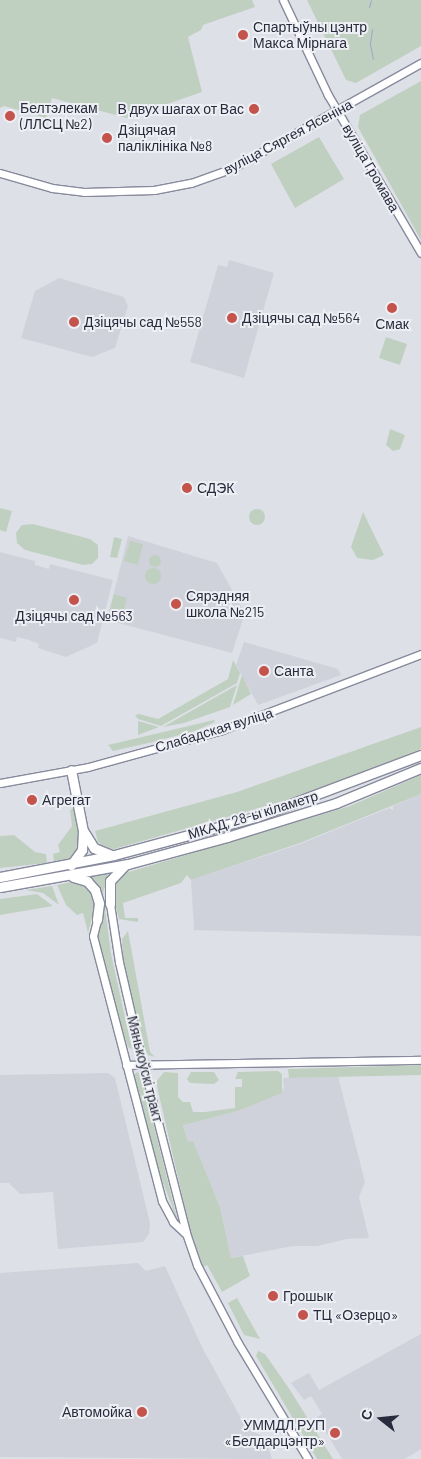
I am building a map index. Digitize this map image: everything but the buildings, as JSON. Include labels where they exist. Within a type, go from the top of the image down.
[{"type":"highway","name":"МКАД, 28-ы кіламетр","points":[[0,877],[71,865],[114,855],[256,817],[421,755]]},
{"type":"highway","name":"МКАД, 28-ы кіламетр","points":[[0,887],[128,864],[327,806],[421,768]]},
{"type":"highway","points":[[71,770],[83,831],[82,850],[71,865]]},
{"type":"highway","points":[[83,831],[94,848],[114,855]]},
{"type":"highway","points":[[110,904],[110,881],[116,871],[128,864]]},
{"type":"highway","points":[[68,876],[87,881],[95,890],[99,903],[97,920]]},
{"type":"street","name":"вуліца Громава","points":[[283,0],[337,111],[421,253]]},
{"type":"street","name":"вуліца Сяргея Ясеніна","points":[[0,173],[52,188],[84,192],[154,190],[183,185],[233,168],[421,63]]},
{"type":"street","name":"Слабадская вуліца","points":[[0,783],[71,770],[222,730],[421,654]]},
{"type":"street","name":"Мянькоўскі тракт","points":[[110,904],[119,962],[186,1233],[197,1265],[221,1312],[308,1459]]},
{"type":"street","name":"Мянькоўскі тракт","points":[[97,920],[93,936],[162,1201],[173,1222],[186,1233]]},
{"type":"street","points":[[126,1065],[421,1060]]},
{"type":"shaded area","name":"Дзіцячы сад №564","points":[[229,260],[274,273],[244,378],[190,362],[218,265],[227,267]]},
{"type":"shaded area","name":"Дзіцячы сад №558","points":[[59,278],[124,297],[128,306],[115,348],[92,357],[21,338],[35,291]]},
{"type":"shaded area","name":"Сярэдняя школа №215","points":[[128,536],[217,563],[245,613],[232,653],[107,620]]},
{"type":"shaded area","name":"Дзіцячы сад №563","points":[[0,552],[35,561],[35,565],[49,569],[50,564],[113,580],[97,643],[66,657],[38,648],[39,644],[29,640],[17,637],[16,642],[0,638]]},
{"type":"shaded area","points":[[244,642],[338,669],[341,675],[258,705],[236,665]]},
{"type":"shaded area","points":[[421,794],[421,936],[194,930],[191,880],[300,844],[389,808],[393,810],[393,806]]},
{"type":"shaded area","points":[[108,1073],[115,1078],[150,1223],[149,1234],[143,1242],[58,1249],[53,1192],[20,1194],[9,1183],[0,1183],[0,1075]]},
{"type":"shaded area","points":[[338,1076],[365,1182],[359,1197],[369,1238],[347,1239],[317,1246],[293,1246],[231,1258],[220,1207],[193,1142],[188,1143],[183,1124],[238,1111],[279,1094],[284,1088],[283,1078]]},
{"type":"shaded area","points":[[138,1263],[146,1271],[165,1266],[203,1349],[247,1429],[265,1437],[272,1459],[0,1457],[0,1273]]},
{"type":"shaded area","points":[[421,1334],[421,1449],[405,1459],[342,1459],[317,1417],[322,1414],[311,1396],[304,1400],[291,1383],[309,1373],[319,1390]]},
{"type":"green space","points":[[0,0],[252,0],[255,7],[203,25],[201,30],[188,37],[202,92],[127,118],[52,98],[46,118],[4,106],[0,108]]},
{"type":"green space","points":[[307,0],[421,0],[421,46],[356,83],[346,80]]},
{"type":"green space","points":[[421,81],[421,240],[358,127],[360,115]]},
{"type":"green space","points":[[319,137],[344,179],[295,208],[271,164]]},
{"type":"green space","points":[[386,337],[407,344],[400,365],[379,358]]},
{"type":"green space","points":[[390,429],[405,435],[400,449],[393,451],[386,445]]},
{"type":"green space","points":[[0,508],[12,511],[6,532],[0,530]]},
{"type":"green space","points":[[254,509],[260,509],[265,514],[263,523],[254,525],[249,520],[249,514]]},
{"type":"green space","points":[[363,512],[384,555],[373,560],[357,558],[351,547]]},
{"type":"green space","points":[[33,524],[90,539],[98,545],[98,558],[92,564],[83,565],[25,550],[17,543],[16,533],[22,525]]},
{"type":"green space","points":[[114,537],[122,539],[117,558],[110,557]]},
{"type":"green space","points":[[130,541],[143,544],[138,565],[124,561]]},
{"type":"green space","points":[[157,555],[160,556],[160,566],[153,567],[150,566],[149,559],[150,556]]},
{"type":"green space","points":[[153,568],[159,570],[161,576],[159,582],[153,584],[147,582],[145,576],[147,570]]},
{"type":"green space","points":[[114,594],[127,598],[121,623],[107,620]]},
{"type":"green space","points":[[233,660],[240,673],[237,683],[161,726],[138,719],[135,715],[139,714],[158,719],[228,679]]},
{"type":"green space","points":[[242,675],[251,694],[233,705]]},
{"type":"green space","points":[[237,685],[230,707],[184,723],[163,727]]},
{"type":"green space","points":[[214,720],[215,722],[195,731],[153,742],[113,751],[108,745]]},
{"type":"green space","points":[[138,721],[159,727],[138,735]]},
{"type":"green space","points":[[421,727],[421,749],[311,793],[114,849],[105,848],[98,842],[95,831],[237,792]]},
{"type":"green space","points":[[421,775],[421,794],[300,843],[191,880],[187,875],[181,883],[123,903],[125,918],[138,918],[138,922],[119,919],[112,894],[114,882],[122,874],[350,806]]},
{"type":"green space","points":[[74,808],[80,844],[72,859],[54,862],[53,854],[60,852],[58,845],[72,826],[70,810]]},
{"type":"green space","points":[[14,835],[35,852],[46,854],[47,863],[0,868],[0,836]]},
{"type":"green space","points":[[109,873],[103,893],[111,954],[132,1049],[128,1047],[115,1008],[97,935],[101,894],[88,877]]},
{"type":"green space","points":[[77,881],[90,888],[96,902],[88,933],[83,913],[77,915],[66,905],[57,885]]},
{"type":"green space","points":[[52,886],[59,905],[43,893],[26,890]]},
{"type":"green space","points":[[37,894],[53,906],[0,915],[0,899]]},
{"type":"green space","points":[[128,931],[150,1052],[155,1057],[148,1055],[144,1048],[123,964],[122,939]]},
{"type":"green space","points":[[421,1065],[421,1075],[289,1078],[288,1069]]},
{"type":"green space","points":[[278,1071],[282,1074],[282,1093],[238,1111],[183,1125],[188,1142],[193,1141],[220,1207],[231,1258],[243,1256],[250,1276],[222,1292],[207,1265],[203,1267],[190,1230],[156,1082],[164,1072],[178,1073],[178,1097],[183,1102],[190,1102],[193,1112],[205,1112],[235,1108],[235,1087],[242,1087],[242,1079],[235,1079],[238,1072]]},
{"type":"green space","points":[[137,1072],[141,1074],[178,1222],[156,1164],[133,1076]]},
{"type":"green space","points":[[191,1072],[214,1072],[219,1080],[214,1084],[190,1083],[187,1079]]},
{"type":"green space","points":[[237,1298],[260,1339],[244,1335],[228,1303]]},
{"type":"green space","points":[[258,1351],[265,1354],[290,1390],[333,1459],[317,1459],[256,1356]]},
{"type":"waterway","points":[[369,7],[371,0]]},
{"type":"waterway","points":[[372,29],[370,44],[373,59]]},
{"type":"place","name":"Спартыўны цэнтр Макса Мірнага","points":[[243,35]]},
{"type":"place","name":"В двух шагах от Вас","points":[[254,109]]},
{"type":"place","name":"Белтэлекам (ЛЛСЦ №2)","points":[[10,116]]},
{"type":"place","name":"Дзіцячая паліклініка №8","points":[[107,138]]},
{"type":"place","name":"Смак","points":[[392,308]]},
{"type":"place","name":"Дзіцячы сад №564","points":[[232,318]]},
{"type":"place","name":"Дзіцячы сад №558","points":[[74,322]]},
{"type":"place","name":"СДЭК","points":[[187,488]]},
{"type":"place","name":"Дзіцячы сад №563","points":[[74,600]]},
{"type":"place","name":"Сярэдняя школа №215","points":[[176,604]]},
{"type":"place","name":"Санта","points":[[264,671]]},
{"type":"place","name":"Агрегат","points":[[32,800]]},
{"type":"place","name":"Грошык","points":[[273,1296]]},
{"type":"place","name":"ТЦ «Озерцо»","points":[[303,1315]]},
{"type":"place","name":"Автомойка","points":[[142,1412]]},
{"type":"place","name":"УММДЛ РУП «Белдарцэнтр»","points":[[335,1433]]}]
